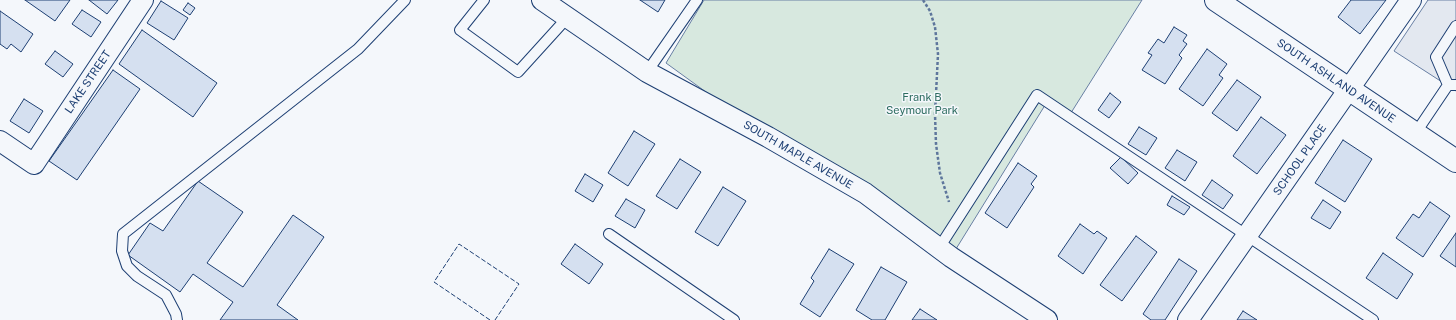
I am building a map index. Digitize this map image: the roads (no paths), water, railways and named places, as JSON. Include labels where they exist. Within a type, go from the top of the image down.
[{"type":"main road","name":"SOUTH ASHLAND AVENUE","points":[[1216,0],[1456,161]]},
{"type":"street","name":"LAKE STREET","points":[[0,141],[34,164],[143,0]]},
{"type":"street","name":"SOUTH MAPLE AVENUE","points":[[542,0],[647,72],[768,137],[865,193],[939,248],[1048,320]]},
{"type":"street","name":"SCHOOL PLACE","points":[[1188,320],[1411,0]]},
{"type":"lane","points":[[177,320],[176,314],[166,296],[137,276],[127,266],[122,251],[124,234],[358,49],[405,0]]},
{"type":"lane","points":[[484,0],[460,30],[518,72],[567,18]]},
{"type":"lane","points":[[647,72],[697,0]]},
{"type":"lane","points":[[1415,134],[1452,85],[1436,57],[1456,26]]},
{"type":"lane","points":[[939,248],[1037,95],[1373,320]]},
{"type":"lane","points":[[609,234],[734,320]]},
{"type":"park label","name":"Frank B Seymour Park","points":[[922,104]]}]
